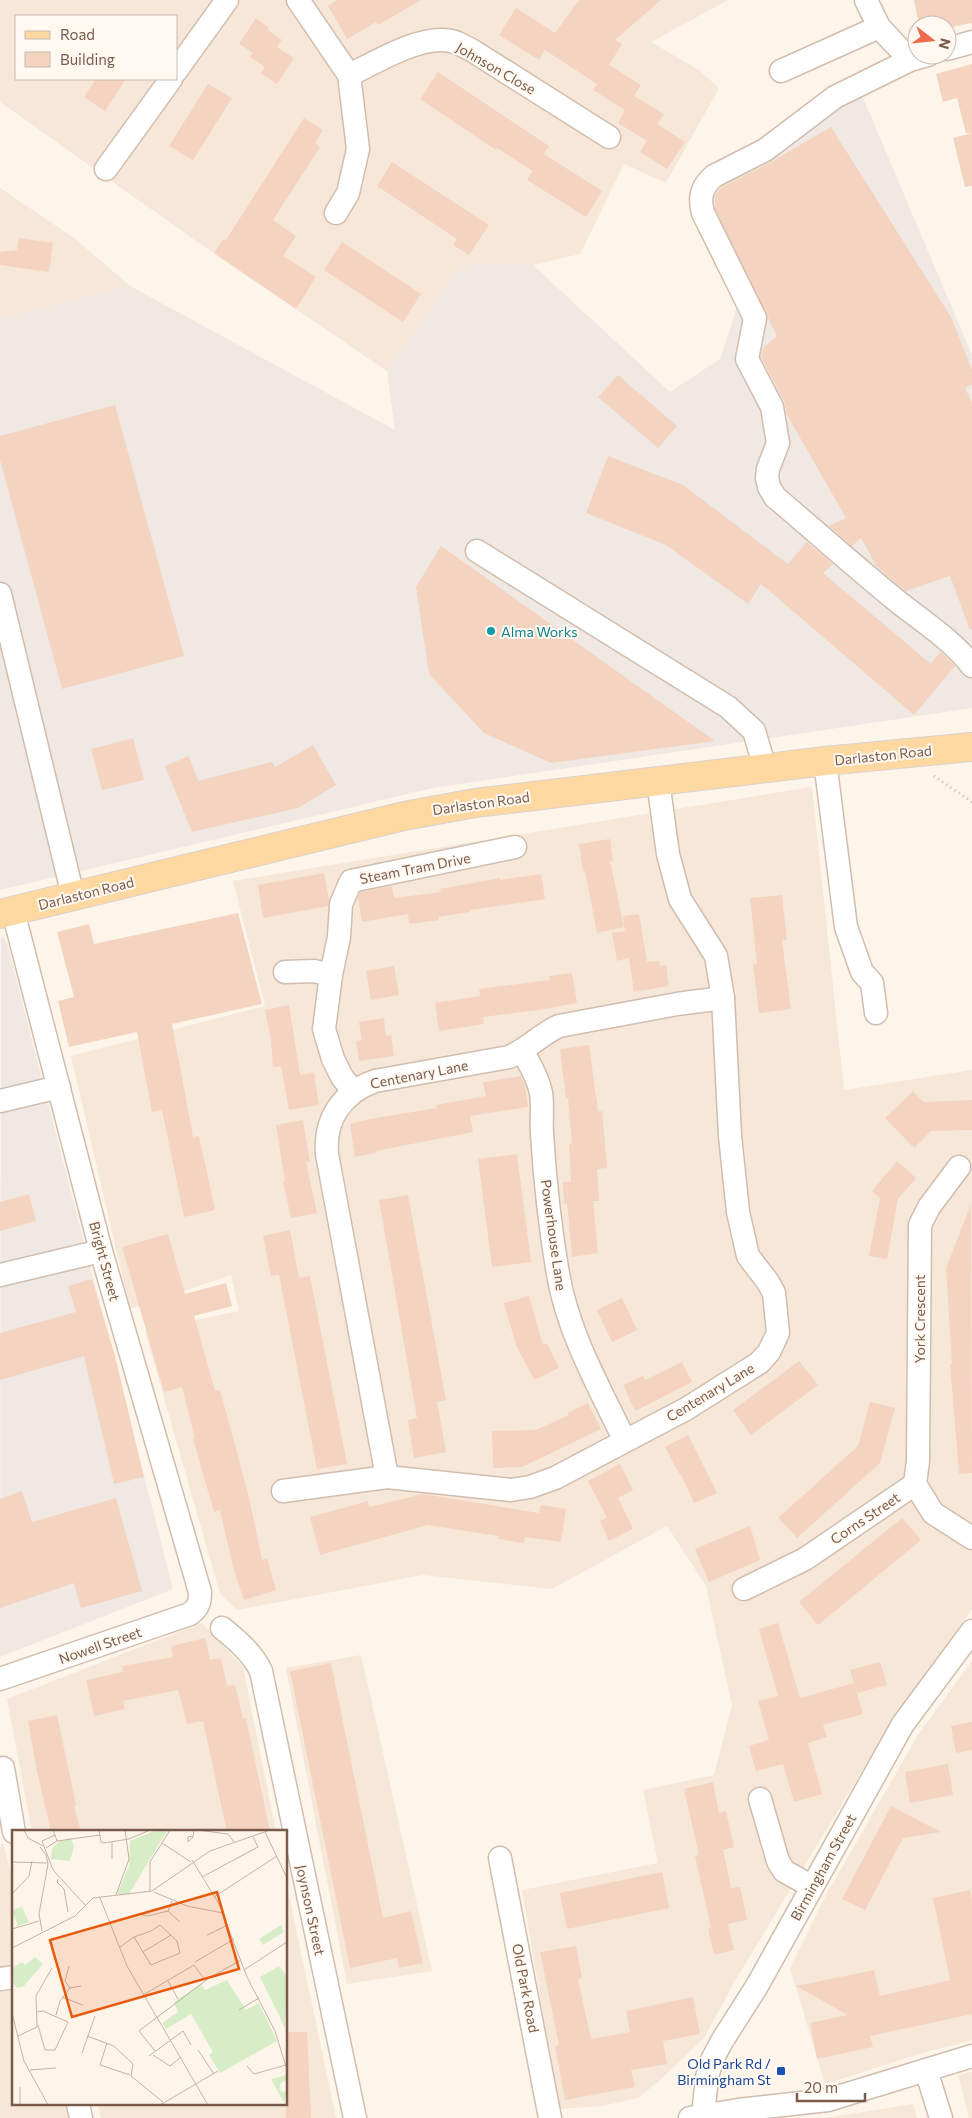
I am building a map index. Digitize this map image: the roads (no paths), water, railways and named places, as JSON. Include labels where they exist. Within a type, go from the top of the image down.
[{"type":"main road","name":"Darlaston Road","points":[[7,913],[404,816],[475,802],[825,761],[972,746]]},
{"type":"street","points":[[178,68],[227,0]]},
{"type":"street","points":[[298,0],[349,75],[358,149],[348,193],[336,213]]},
{"type":"street","points":[[866,0],[879,27],[907,49]]},
{"type":"street","points":[[781,71],[879,27]]},
{"type":"street","name":"Johnson Close","points":[[349,75],[420,42],[444,40],[473,50],[609,138]]},
{"type":"street","points":[[957,46],[972,42]]},
{"type":"street","points":[[907,64],[835,97],[765,150],[714,176],[707,182],[702,191],[700,202],[703,213],[755,318],[747,360],[772,407],[778,443],[768,469],[769,487],[775,497],[891,597],[959,651],[972,666]]},
{"type":"street","points":[[106,168],[170,80]]},
{"type":"street","points":[[477,550],[728,707],[754,731],[765,768]]},
{"type":"street","points":[[0,594],[72,896]]},
{"type":"street","points":[[825,761],[846,927],[862,972],[872,983],[876,1013]]},
{"type":"street","name":"Centenary Lane","points":[[284,1491],[387,1477],[511,1490],[530,1487],[555,1478],[686,1408],[759,1364],[769,1352],[778,1333],[774,1293],[748,1256],[741,1227],[730,1136],[723,998],[716,956],[680,899],[668,854],[658,781]]},
{"type":"street","name":"Steam Tram Drive","points":[[353,1092],[332,1059],[324,1029],[331,975],[339,937],[341,904],[351,881],[515,847]]},
{"type":"street","name":"Bright Street","points":[[7,913],[59,1087],[101,1251],[200,1592],[198,1608]]},
{"type":"street","points":[[285,972],[314,971],[331,975]]},
{"type":"street","name":"Centenary Lane","points":[[387,1477],[327,1154],[328,1126],[343,1100],[353,1092],[375,1082],[510,1057],[522,1051],[546,1032],[559,1026],[677,1004],[723,998]]},
{"type":"street","name":"Powerhouse Lane","points":[[522,1051],[536,1075],[541,1094],[542,1134],[550,1226],[558,1276],[565,1304],[592,1372],[624,1440]]},
{"type":"street","points":[[0,1101],[59,1087]]},
{"type":"street","name":"York Crescent","points":[[915,1484],[918,1461],[920,1225],[929,1207],[960,1167]]},
{"type":"street","points":[[0,1275],[101,1251]]},
{"type":"street","name":"Corns Street","points":[[744,1589],[805,1559],[915,1484],[934,1513],[972,1538]]},
{"type":"street","name":"Nowell Street","points":[[0,1679],[190,1614],[198,1608]]},
{"type":"street","name":"Joynson Street","points":[[222,1628],[240,1642],[254,1658],[261,1671],[355,2118]]},
{"type":"street","name":"Birmingham Street","points":[[697,2117],[712,2060],[757,1986],[811,1886],[904,1724],[972,1631]]},
{"type":"street","points":[[3,1768],[4,1807],[13,1830]]},
{"type":"street","points":[[760,1799],[778,1861],[784,1871],[811,1886]]},
{"type":"street","name":"Old Park Road","points":[[500,1858],[550,2118]]},
{"type":"street","points":[[697,2117],[738,2114],[828,2100],[972,2056]]},
{"type":"street","points":[[926,2070],[941,2118]]},
{"type":"place","name":"Alma Works","points":[[491,631]]},
{"type":"place","name":"Old Park Rd / Birmingham St","points":[[781,2071]]}]
